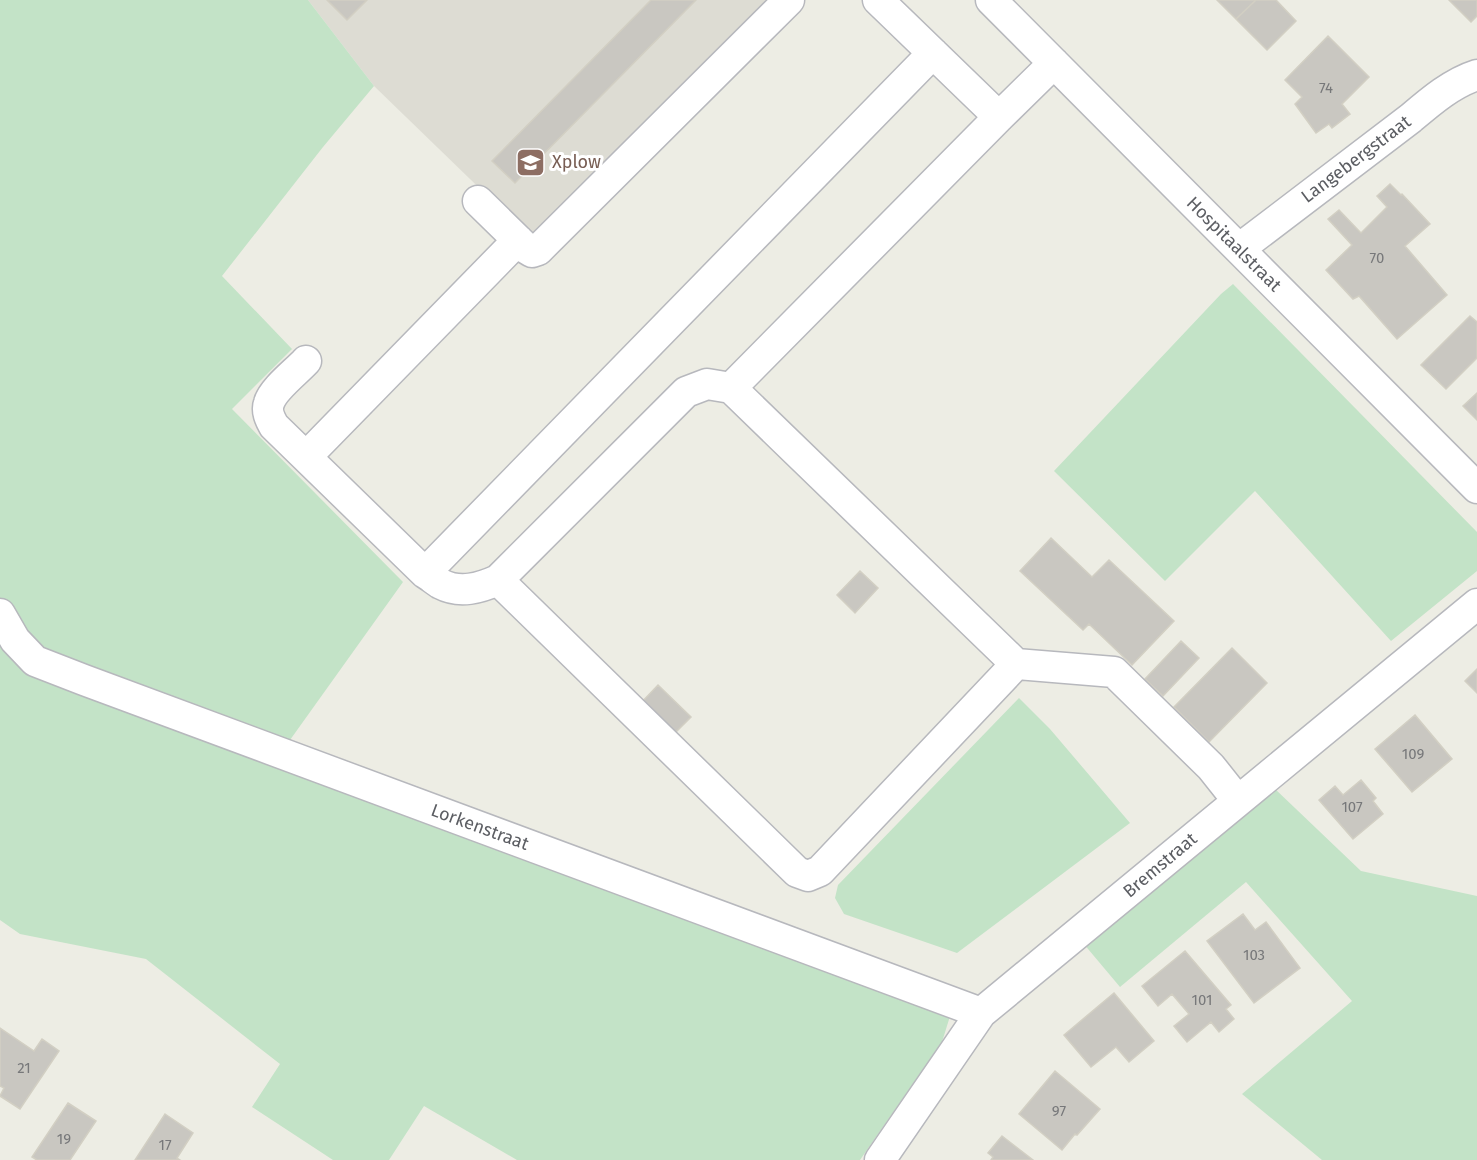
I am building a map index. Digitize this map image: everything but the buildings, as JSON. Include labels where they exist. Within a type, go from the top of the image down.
[{"type":"street","points":[[478,201],[527,249],[532,252],[537,250],[789,0]]},
{"type":"street","points":[[878,0],[999,117]]},
{"type":"street","name":"Hospitaalstraat","points":[[991,0],[1477,488]]},
{"type":"street","points":[[425,573],[933,53]]},
{"type":"street","points":[[730,388],[1054,63]]},
{"type":"street","name":"Langebergstraat","points":[[1239,249],[1444,92],[1464,79],[1477,75]]},
{"type":"street","points":[[306,457],[518,240]]},
{"type":"street","points":[[306,361],[274,394],[268,405],[269,417],[274,426],[425,573],[442,585],[461,590],[481,588],[498,580],[686,392],[707,384],[730,388],[1016,664],[1114,672],[1211,767],[1238,801]]},
{"type":"street","points":[[498,580],[797,872],[808,876],[820,871],[1016,664]]},
{"type":"street","name":"Bremstraat","points":[[880,1160],[981,1013],[1477,604]]},
{"type":"street","name":"Lorkenstraat","points":[[0,614],[15,640],[35,661],[84,681],[981,1013]]},
{"type":"shaded area","name":"Xplow","points":[[308,0],[774,0],[532,239],[374,86]]},
{"type":"green space","points":[[0,0],[308,0],[374,86],[222,276],[292,349],[232,409],[403,582],[290,740],[275,766],[951,1013],[942,1042],[860,1160],[517,1160],[424,1106],[389,1160],[333,1160],[252,1107],[280,1064],[146,959],[20,934],[0,920]]},
{"type":"green space","points":[[1233,284],[1477,532],[1477,571],[1391,641],[1255,491],[1165,581],[1054,471]]},
{"type":"green space","points":[[1019,698],[1050,729],[1130,823],[957,953],[844,914],[835,898],[838,885]]},
{"type":"green space","points":[[1274,788],[1361,871],[1477,896],[1477,1160],[1322,1160],[1242,1094],[1352,1001],[1246,882],[1120,987],[1083,943]]},
{"type":"place","name":"Xplow","points":[[531,162]]}]
